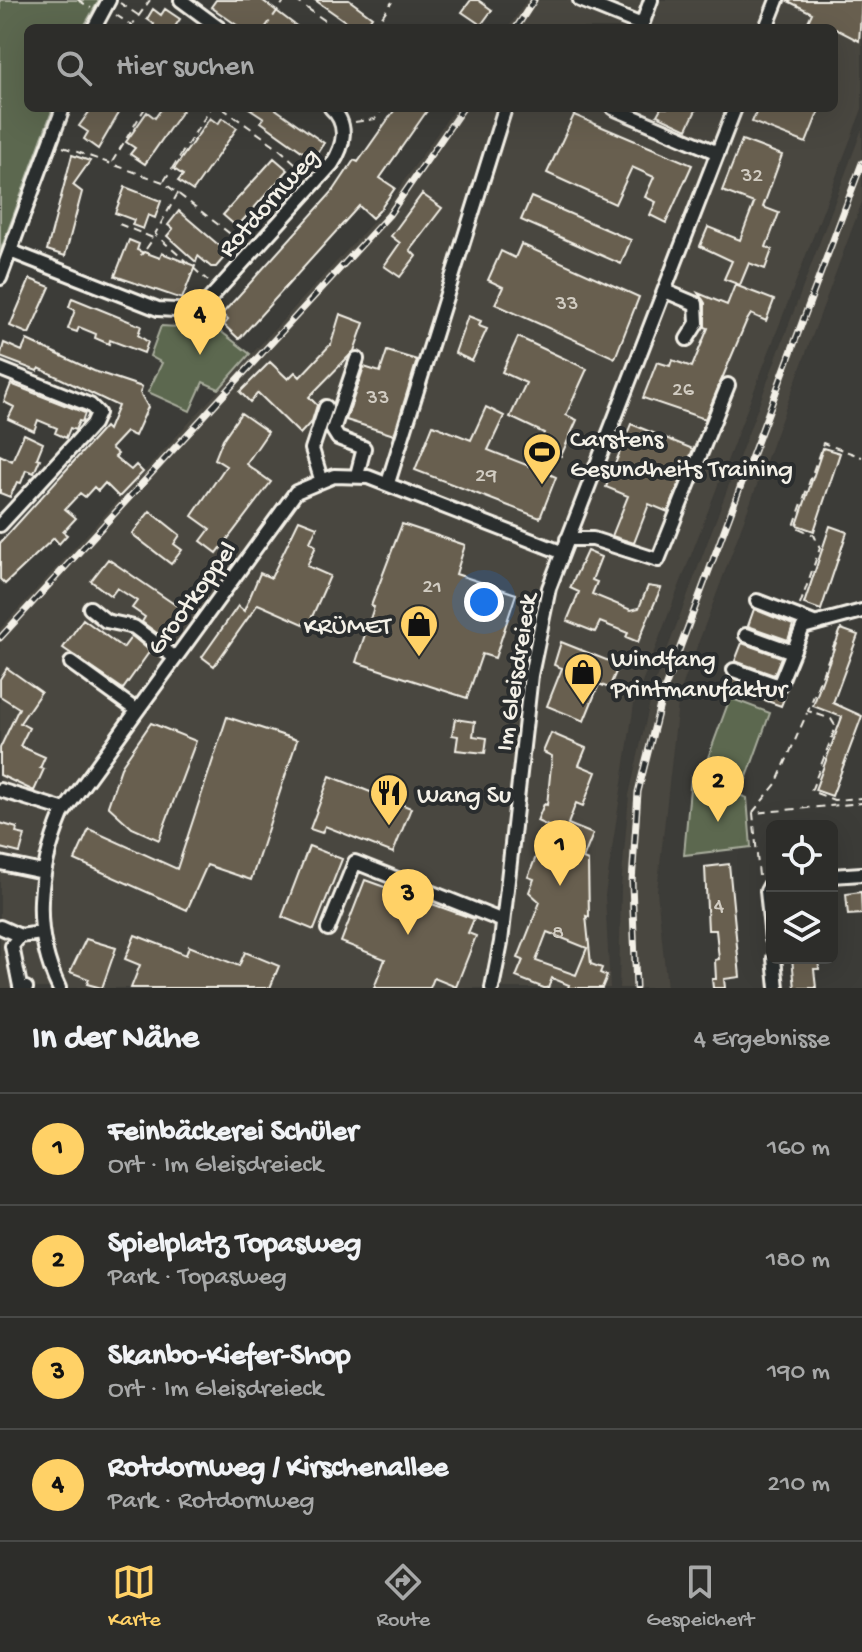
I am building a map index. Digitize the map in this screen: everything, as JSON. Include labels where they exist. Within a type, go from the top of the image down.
[{"type":"street","points":[[181,0],[214,24]]},
{"type":"street","points":[[580,0],[640,24]]},
{"type":"street","points":[[642,24],[651,0]]},
{"type":"street","points":[[768,24],[777,0]]},
{"type":"street","points":[[96,24],[106,4]]},
{"type":"street","points":[[0,278],[61,112]]},
{"type":"street","points":[[334,112],[342,124]]},
{"type":"street","points":[[388,483],[504,112]]},
{"type":"street","points":[[622,112],[718,153]]},
{"type":"street","name":"Im Gleisdreieck","points":[[492,988],[539,624],[561,552],[733,112]]},
{"type":"street","name":"Rotdornweg","points":[[10,251],[167,312],[191,311],[206,303],[338,155],[342,143],[342,124]]},
{"type":"street","points":[[665,291],[696,304],[697,323],[687,339]]},
{"type":"street","points":[[357,359],[333,430],[338,438],[364,448],[357,475]]},
{"type":"street","points":[[0,369],[90,405],[98,413],[93,424],[0,525]]},
{"type":"street","points":[[567,539],[593,539],[658,560],[728,385]]},
{"type":"street","points":[[321,479],[312,449],[326,407]]},
{"type":"street","name":"Grootkoppel","points":[[59,988],[41,933],[40,895],[49,845],[65,810],[296,492],[321,479],[357,475],[388,483],[561,552]]},
{"type":"street","points":[[757,601],[814,624]]},
{"type":"street","points":[[90,608],[106,621],[134,627],[174,657]]},
{"type":"street","points":[[734,670],[779,686],[803,627],[862,611]]},
{"type":"street","points":[[746,635],[793,652]]},
{"type":"street","points":[[71,663],[136,710]]},
{"type":"street","points":[[0,790],[65,810]]},
{"type":"street","points":[[328,929],[355,862],[503,921]]},
{"type":"street","points":[[0,863],[43,872]]},
{"type":"street","points":[[838,876],[862,874]]},
{"type":"street","points":[[0,927],[20,936],[41,933]]},
{"type":"street","points":[[20,936],[12,946],[12,955],[20,986],[26,988]]},
{"type":"street","points":[[775,964],[777,988]]},
{"type":"path","points":[[78,0],[106,4],[139,16]]},
{"type":"path","points":[[267,24],[285,0]]},
{"type":"path","points":[[295,0],[330,24]]},
{"type":"path","points":[[133,24],[148,1]]},
{"type":"path","points":[[377,24],[392,2]]},
{"type":"path","points":[[106,4],[128,24]]},
{"type":"path","points":[[111,163],[143,112]]},
{"type":"path","points":[[163,182],[208,112]]},
{"type":"path","points":[[228,112],[276,146],[316,182]]},
{"type":"path","points":[[342,124],[375,119],[380,112]]},
{"type":"path","points":[[50,142],[163,182],[252,251]]},
{"type":"path","points":[[146,249],[178,193]]},
{"type":"path","points":[[119,224],[154,236],[217,290]]},
{"type":"path","points":[[180,261],[186,262]]},
{"type":"path","points":[[796,617],[820,548],[814,535],[794,526],[823,443],[862,457]]},
{"type":"path","points":[[766,881],[759,876],[753,813],[776,784],[845,615]]},
{"type":"path","points":[[808,711],[831,719],[836,727],[811,791],[834,800],[862,798]]},
{"type":"path","points":[[753,813],[862,803]]},
{"type":"shaded area","points":[[527,0],[862,0],[862,109],[634,704],[605,895],[610,988],[0,988],[0,629],[383,211],[452,112],[838,112],[838,24],[511,24]]},
{"type":"shaded area","points":[[862,129],[862,202],[679,695],[657,891],[667,988],[619,988],[621,887],[629,795],[654,685]]},
{"type":"green space","points":[[0,0],[99,0],[85,24],[24,24],[24,112],[52,112],[0,252]]},
{"type":"green space","points":[[206,320],[250,354],[219,389],[203,382],[190,411],[148,392],[162,363],[150,356],[161,326],[179,327]]},
{"type":"green space","points":[[730,698],[770,713],[743,788],[702,774]]},
{"type":"green space","points":[[691,777],[747,798],[751,847],[684,855]]},
{"type":"building","points":[[216,0],[262,0],[294,24],[235,24],[211,7]]},
{"type":"building","points":[[315,0],[349,0],[372,17],[367,24],[349,24]]},
{"type":"building","points":[[471,0],[478,0],[492,10],[482,24],[462,12]]},
{"type":"building","points":[[786,0],[862,0],[859,41],[838,30],[838,24],[807,24],[812,13]]},
{"type":"building","points":[[153,9],[161,15],[165,9],[180,19],[177,24],[154,24],[147,19]]},
{"type":"building","points":[[89,112],[120,112],[98,149],[84,139],[88,132],[79,126]]},
{"type":"building","points":[[147,112],[155,118],[159,112],[181,112],[145,164],[130,154],[135,148],[126,142]]},
{"type":"building","points":[[255,112],[280,112],[324,143],[313,159],[261,122],[264,118]]},
{"type":"building","points":[[393,112],[426,112],[380,178],[395,188],[379,211],[372,218],[359,206],[239,339],[224,325],[228,320],[222,314],[334,190],[354,160],[358,162]]},
{"type":"building","points":[[659,112],[695,112],[687,129],[657,115]]},
{"type":"building","points":[[756,112],[818,112],[806,143],[752,122]]},
{"type":"building","points":[[574,115],[692,165],[666,223],[650,215],[656,202],[645,197],[654,177],[632,167],[615,204],[547,173]]},
{"type":"building","points":[[210,118],[218,124],[222,118],[237,128],[193,191],[178,181],[183,175],[174,169]]},
{"type":"building","points":[[742,140],[782,155],[763,207],[779,213],[766,247],[772,250],[765,269],[749,263],[740,285],[724,279],[732,261],[700,246],[708,227],[740,240],[754,203],[722,191]]},
{"type":"building","points":[[72,155],[90,161],[73,185],[82,192],[65,256],[47,250]]},
{"type":"building","points":[[274,158],[288,170],[237,227],[223,215]]},
{"type":"building","points":[[125,187],[161,201],[155,218],[148,215],[143,229],[132,225],[134,220],[115,213]]},
{"type":"building","points":[[422,194],[442,208],[410,250],[416,256],[400,277],[384,266],[400,243],[391,236]]},
{"type":"building","points":[[531,197],[631,240],[621,264],[521,220]]},
{"type":"building","points":[[179,211],[228,253],[216,267],[211,267],[198,256],[196,262],[167,236],[173,229],[168,225]]},
{"type":"building","points":[[129,240],[139,244],[137,250],[142,252],[141,255],[144,252],[160,258],[162,253],[195,266],[182,299],[115,276]]},
{"type":"building","points":[[521,244],[639,297],[615,358],[495,304],[503,287],[488,280],[501,251],[515,258]]},
{"type":"building","points":[[30,279],[50,287],[29,334],[10,326]]},
{"type":"building","points":[[735,285],[774,300],[766,321],[751,314],[746,322],[705,419],[643,398],[657,362],[670,366],[672,360],[692,367],[708,328],[705,327],[705,303],[698,293],[727,305]]},
{"type":"building","points":[[72,298],[141,326],[138,335],[148,342],[144,353],[110,340],[109,344],[79,327],[77,332],[68,329],[75,310],[69,307]]},
{"type":"building","points":[[340,314],[364,323],[354,351],[309,397],[317,405],[312,421],[300,434],[258,393],[250,402],[240,392],[270,362],[288,379],[295,372],[300,377],[331,344]]},
{"type":"building","points":[[468,316],[481,321],[479,326],[487,329],[472,361],[455,353]]},
{"type":"building","points":[[518,337],[587,369],[566,415],[577,420],[561,456],[549,450],[540,470],[556,477],[540,518],[415,470],[433,425],[471,440],[486,407],[504,416],[488,450],[529,466],[544,433],[510,417],[526,383],[502,372]]},
{"type":"building","points":[[27,340],[94,371],[142,387],[140,393],[148,407],[135,436],[126,432],[111,448],[118,454],[115,457],[131,470],[136,465],[143,472],[119,497],[105,483],[98,491],[94,487],[85,497],[80,493],[65,509],[76,518],[63,532],[67,535],[59,544],[54,538],[5,584],[0,579],[0,543],[105,427],[108,430],[118,406],[39,368],[37,371],[0,357],[4,343],[22,351]]},
{"type":"building","points":[[387,351],[417,360],[394,435],[346,420],[364,367],[380,372]]},
{"type":"building","points":[[11,384],[85,413],[82,422],[79,421],[75,430],[70,428],[66,438],[55,433],[57,428],[38,420],[34,431],[8,419],[14,407],[4,402]]},
{"type":"building","points":[[241,413],[268,432],[246,464],[271,482],[217,553],[201,541],[210,529],[192,516],[226,466],[215,459],[223,439]]},
{"type":"building","points":[[631,424],[693,449],[668,512],[649,504],[634,543],[612,536],[628,496],[606,487]]},
{"type":"building","points":[[24,434],[43,443],[37,458],[40,459],[34,473],[26,470],[10,497],[0,493],[0,455],[12,461]]},
{"type":"building","points":[[823,448],[840,453],[814,531],[797,525]]},
{"type":"building","points":[[150,511],[180,535],[174,544],[182,550],[171,564],[132,534]]},
{"type":"building","points":[[299,520],[317,527],[310,542],[316,546],[307,566],[330,576],[308,626],[258,604],[214,666],[202,657],[238,606],[244,611],[260,573],[271,578]]},
{"type":"building","points":[[402,524],[465,545],[456,574],[516,594],[495,658],[482,654],[467,698],[356,662],[374,607],[371,606]]},
{"type":"building","points":[[830,526],[847,532],[821,610],[804,604]]},
{"type":"building","points":[[587,551],[601,557],[592,580],[597,582],[592,594],[631,610],[639,608],[648,586],[661,588],[638,642],[626,637],[628,633],[600,622],[595,632],[567,621],[579,592],[570,588]]},
{"type":"building","points":[[108,559],[180,608],[161,636],[142,622],[145,617],[132,608],[137,601],[117,588],[111,596],[91,581]]},
{"type":"building","points":[[754,609],[793,625],[788,640],[748,626]]},
{"type":"building","points":[[83,619],[123,648],[132,636],[150,651],[123,689],[63,648]]},
{"type":"building","points":[[841,629],[858,635],[833,703],[862,716],[832,796],[815,790],[842,717],[813,706]]},
{"type":"building","points":[[561,642],[619,665],[609,688],[599,684],[584,721],[547,706],[562,668],[554,665]]},
{"type":"building","points":[[742,643],[781,657],[774,675],[735,661]]},
{"type":"building","points":[[7,668],[41,692],[20,723],[29,728],[20,746],[45,757],[40,768],[44,769],[34,791],[0,775],[0,748],[19,708],[0,696],[0,679]]},
{"type":"building","points":[[729,677],[785,696],[781,706],[726,686]]},
{"type":"building","points":[[227,717],[297,740],[251,880],[207,865],[187,910],[75,860],[89,829],[177,869]]},
{"type":"building","points":[[455,719],[475,722],[473,736],[487,738],[485,753],[456,750],[458,736],[452,735]]},
{"type":"building","points":[[151,723],[196,741],[159,840],[132,828],[108,806],[122,765]]},
{"type":"building","points":[[551,733],[586,748],[579,765],[596,772],[583,806],[576,803],[568,824],[593,834],[583,859],[588,861],[589,917],[586,916],[591,964],[602,968],[600,973],[607,976],[602,988],[568,988],[569,985],[552,978],[548,988],[544,988],[516,977],[523,960],[518,958],[540,902],[529,892],[534,879],[528,877],[548,826],[537,821],[544,804],[547,805],[552,756],[543,752]],"holes":[[[547,932],[587,948],[576,975],[536,961]]]},
{"type":"building","points":[[330,776],[411,808],[393,853],[325,826],[322,833],[310,829]]},
{"type":"building","points":[[0,823],[17,828],[16,833],[25,835],[20,853],[0,848]]},
{"type":"building","points":[[309,846],[342,859],[314,930],[282,917]]},
{"type":"building","points":[[729,864],[740,977],[724,979],[725,988],[713,988],[715,960],[719,959],[716,930],[708,930],[705,867]]},
{"type":"building","points":[[365,880],[474,919],[468,933],[476,936],[456,987],[434,978],[430,988],[374,988],[385,959],[341,942]]},
{"type":"building","points":[[861,892],[862,914],[848,915],[846,894]]},
{"type":"building","points":[[135,935],[186,955],[189,946],[239,966],[245,952],[279,966],[270,988],[131,988],[140,965],[125,959]]},
{"type":"building","points":[[86,939],[116,948],[102,988],[87,984],[89,979],[70,972]]},
{"type":"building","points":[[793,964],[819,964],[819,969],[814,969],[816,988],[795,988]]},
{"type":"railway","points":[[519,24],[534,0]]},
{"type":"railway","points":[[0,638],[389,215],[460,112]]},
{"type":"railway","points":[[636,988],[632,882],[638,792],[663,693],[862,163]]},
{"type":"place","name":"Rotdornweg / Kirschenallee","points":[[200,355]]},
{"type":"place","name":"Carstens Gesundheits Training","points":[[542,486]]},
{"type":"place","name":"KRÜMET","points":[[419,658]]},
{"type":"place","name":"Windfang Printmanufaktur","points":[[583,706]]},
{"type":"place","name":"Spielplatz Topasweg","points":[[718,822]]},
{"type":"place","name":"Wang Su","points":[[389,827]]},
{"type":"place","name":"Feinbäckerei Schüler","points":[[560,886]]},
{"type":"place","name":"Skanbo-Kiefer-Shop","points":[[408,935]]}]
